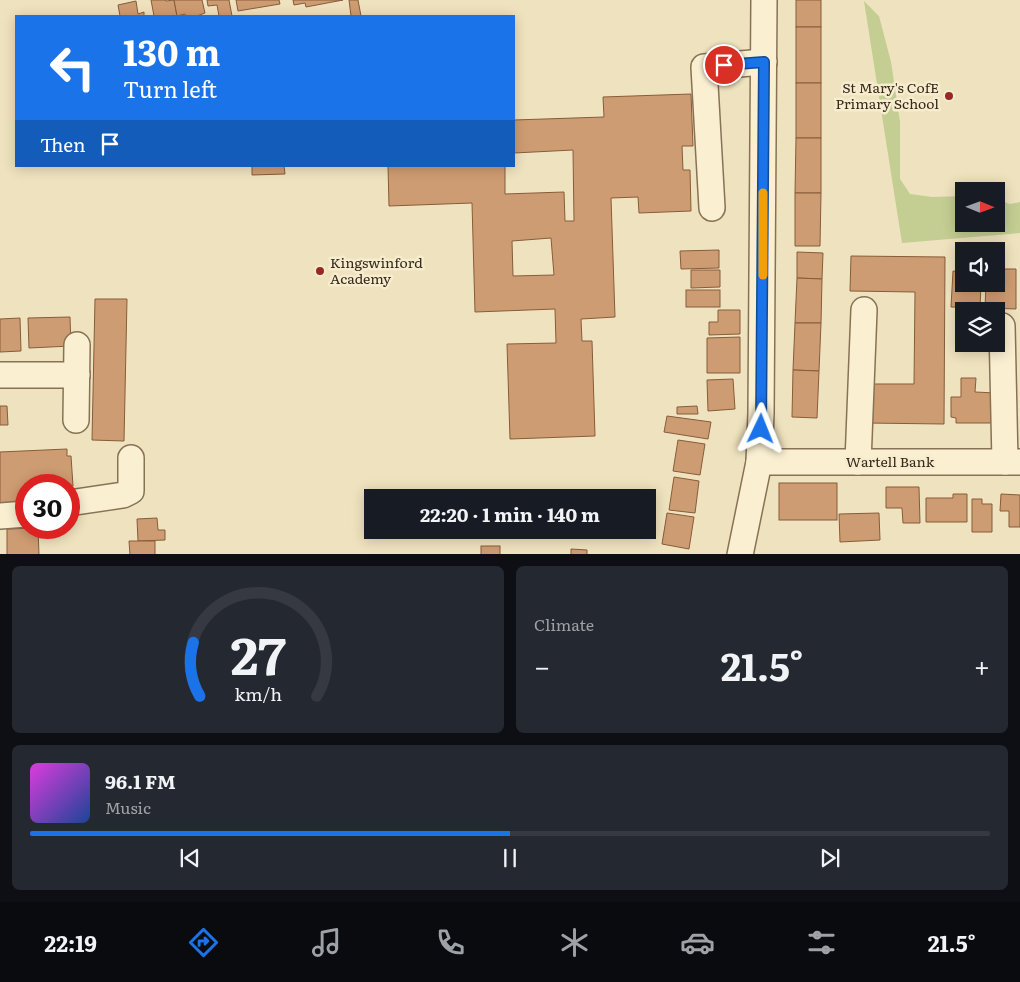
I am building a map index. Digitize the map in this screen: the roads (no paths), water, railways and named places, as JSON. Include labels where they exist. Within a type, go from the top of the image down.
[{"type":"street","points":[[740,554],[759,462],[762,413],[764,0]]},
{"type":"street","points":[[712,208],[704,67],[764,62]]},
{"type":"street","points":[[858,462],[864,310]]},
{"type":"street","points":[[76,420],[77,345]]},
{"type":"street","points":[[1004,352],[1012,462]]},
{"type":"street","points":[[0,375],[77,375]]},
{"type":"street","points":[[80,501],[123,495],[131,490],[130,458]]},
{"type":"street","name":"Wartell Bank","points":[[759,462],[1012,462]]},
{"type":"street","points":[[0,516],[15,515]]},
{"type":"place","name":"St Mary's CofE Primary School","points":[[949,96]]},
{"type":"place","name":"Kingswinford Academy","points":[[320,271]]}]
